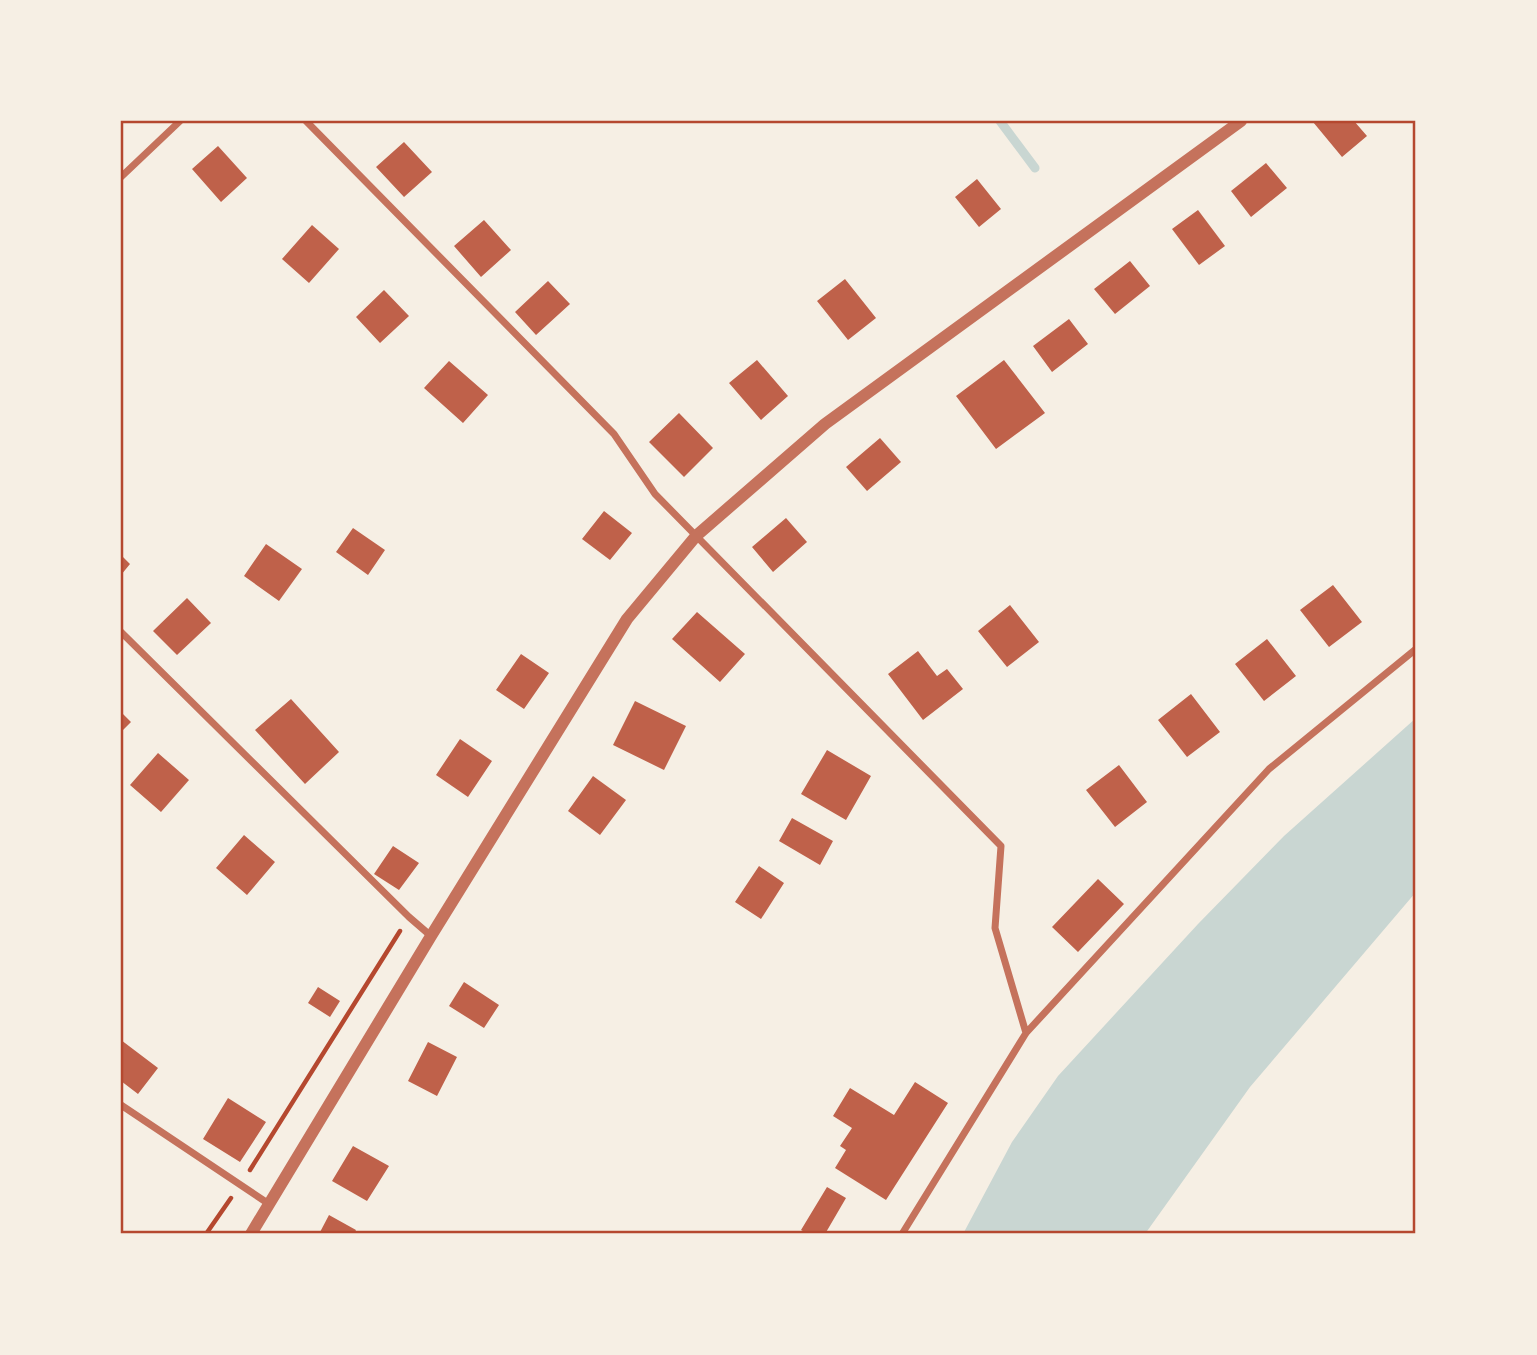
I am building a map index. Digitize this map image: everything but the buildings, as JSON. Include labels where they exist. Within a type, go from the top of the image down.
[{"type":"street","points":[[121,177],[180,121]]},
{"type":"street","points":[[306,121],[614,434],[655,494],[1001,846],[995,928],[1026,1033]]},
{"type":"street","points":[[251,1234],[627,619],[696,536],[825,424],[1241,121]]},
{"type":"street","points":[[121,632],[431,936]]},
{"type":"street","points":[[902,1234],[1026,1033],[1269,769],[1416,649]]},
{"type":"street","points":[[121,1105],[269,1204]]},
{"type":"path","points":[[206,1234],[240,1185],[409,917]]},
{"type":"shaded area","points":[[1416,718],[1416,892],[1250,1087],[1145,1234],[963,1234],[1012,1142],[1058,1076],[1198,924],[1284,836]]},
{"type":"waterway","points":[[1000,121],[1035,168]]}]
